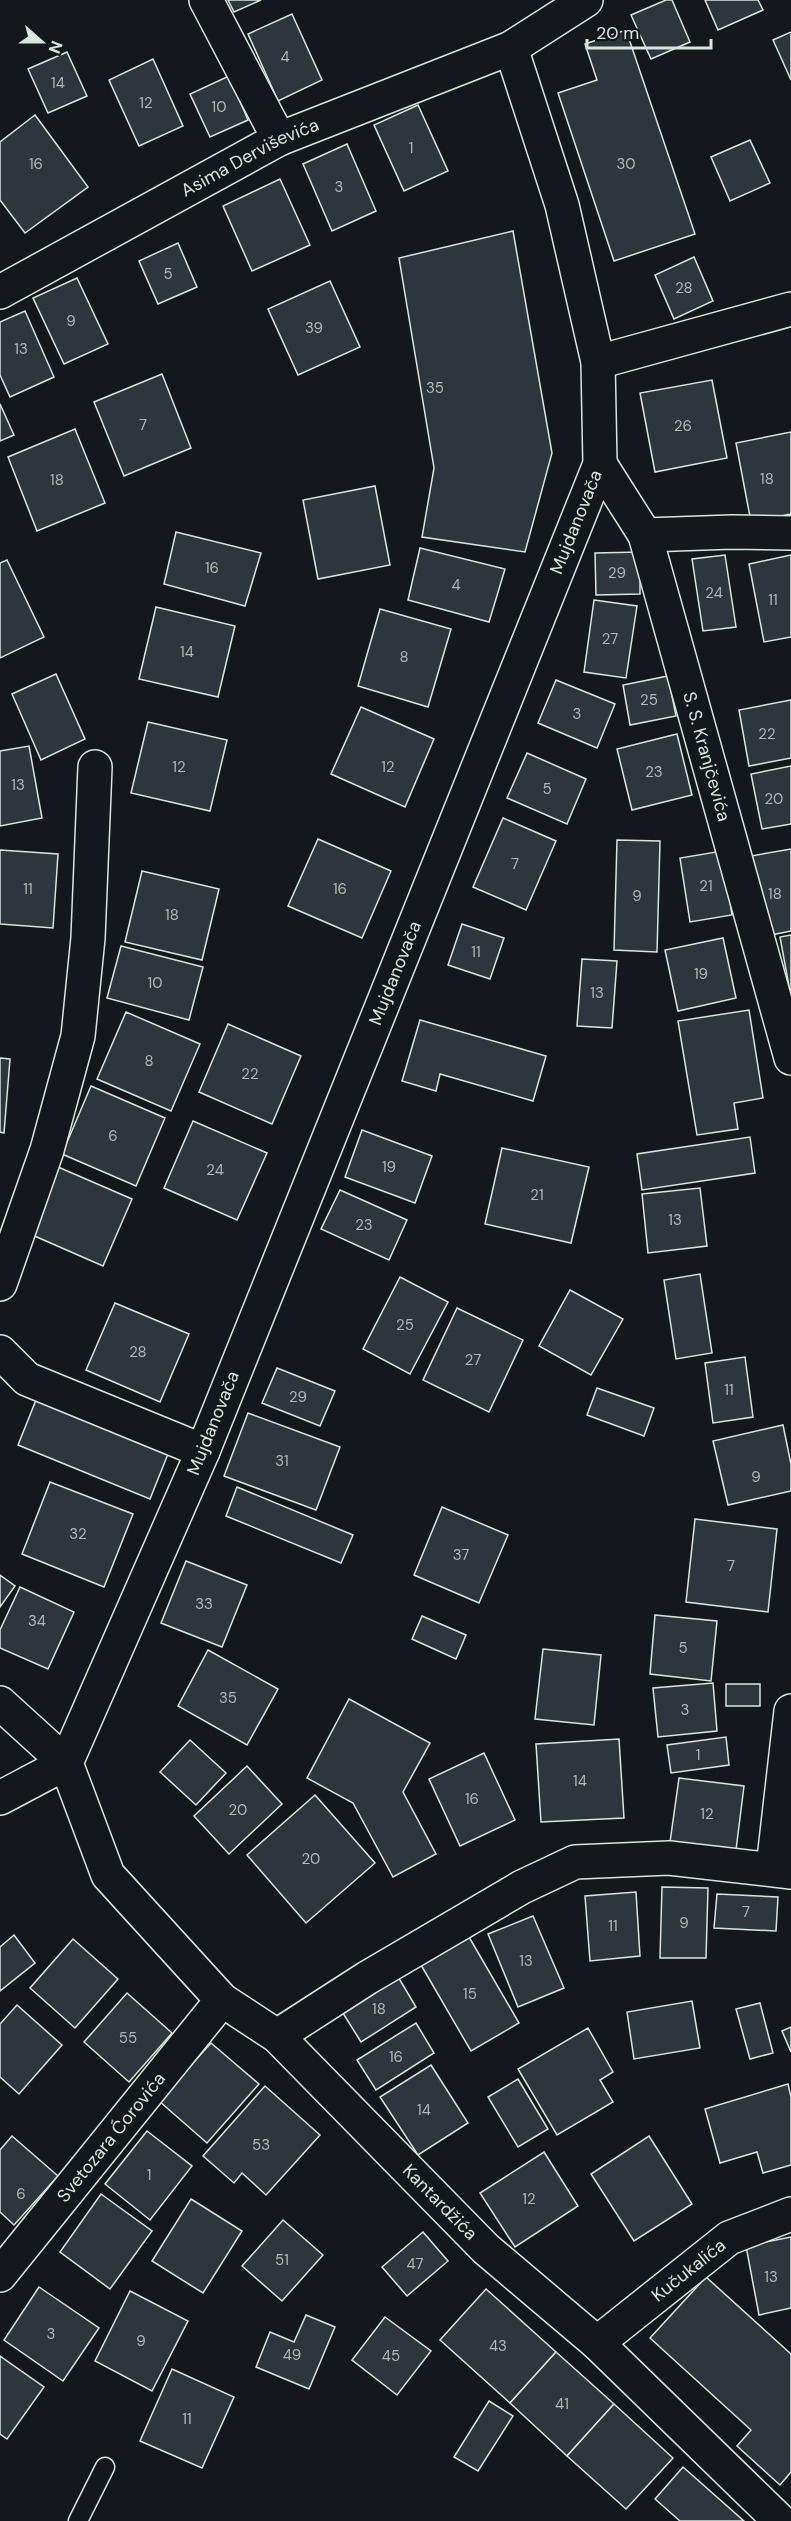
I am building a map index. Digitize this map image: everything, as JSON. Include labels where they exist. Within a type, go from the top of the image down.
[{"type":"street","points":[[206,0],[279,139]]},
{"type":"street","name":"Asima Derviševića","points":[[0,292],[279,139],[512,48],[586,0]]},
{"type":"street","name":"Mujdanovača","points":[[66,1763],[203,1451],[600,464],[598,362],[562,205],[512,48]]},
{"type":"street","points":[[598,362],[791,309]]},
{"type":"street","name":"S. S. Kranjčevića","points":[[600,464],[645,535],[782,1019],[791,1058]]},
{"type":"street","points":[[645,535],[732,532],[791,533]]},
{"type":"street","points":[[0,1284],[47,1150],[78,1036],[88,938],[95,767]]},
{"type":"street","points":[[0,1352],[27,1379],[203,1451]]},
{"type":"street","points":[[0,1703],[66,1763],[0,1798]]},
{"type":"street","points":[[277,2036],[367,1978],[522,1887],[575,1862],[669,1858],[782,1870],[791,1711]]},
{"type":"street","name":"Kantardžića","points":[[66,1763],[108,1875],[222,2000],[277,2036],[486,2249],[597,2343],[780,2521]]},
{"type":"street","name":"Svetozara Ćorovića","points":[[0,2275],[222,2000]]},
{"type":"street","name":"Kučukalića","points":[[597,2343],[729,2238],[791,2214]]},
{"type":"lane","points":[[78,2521],[105,2467]]},
{"type":"building","points":[[228,0],[261,0],[234,12]]},
{"type":"building","points":[[666,0],[672,0],[690,42],[651,59],[631,15]]},
{"type":"building","points":[[705,0],[758,0],[763,10],[718,30]]},
{"type":"building","points":[[292,14],[322,80],[278,101],[248,34]]},
{"type":"building","points":[[626,30],[695,234],[614,261],[558,93],[597,80],[585,44]]},
{"type":"building","points":[[791,32],[791,80],[773,40]]},
{"type":"building","points":[[67,52],[87,96],[48,113],[28,69]]},
{"type":"building","points":[[153,59],[183,126],[139,146],[109,80]]},
{"type":"building","points":[[229,76],[248,120],[210,137],[190,94]]},
{"type":"building","points":[[418,105],[448,171],[404,191],[374,125]]},
{"type":"building","points":[[35,115],[88,187],[25,233],[0,200],[0,142]]},
{"type":"building","points":[[750,140],[770,183],[730,201],[711,157]]},
{"type":"building","points":[[347,144],[376,211],[332,231],[303,164]]},
{"type":"building","points":[[280,179],[310,245],[252,271],[223,206]]},
{"type":"building","points":[[513,231],[552,453],[525,552],[422,537],[434,468],[399,258]]},
{"type":"building","points":[[178,243],[197,287],[158,304],[139,261]]},
{"type":"building","points":[[694,257],[713,301],[674,319],[655,275]]},
{"type":"building","points":[[77,278],[108,344],[64,364],[33,298]]},
{"type":"building","points":[[330,281],[360,347],[298,375],[268,309]]},
{"type":"building","points":[[25,311],[54,377],[10,397],[0,375],[0,322]]},
{"type":"building","points":[[162,374],[191,448],[124,476],[94,402]]},
{"type":"building","points":[[712,380],[727,458],[655,472],[640,393]]},
{"type":"building","points":[[0,404],[14,435],[0,441]]},
{"type":"building","points":[[75,429],[105,503],[37,531],[8,457]]},
{"type":"building","points":[[791,432],[791,514],[751,522],[736,443]]},
{"type":"building","points":[[375,486],[390,565],[318,579],[303,500]]},
{"type":"building","points":[[176,532],[261,553],[245,606],[164,584]]},
{"type":"building","points":[[420,548],[505,569],[489,622],[408,600]]},
{"type":"building","points":[[640,552],[640,594],[596,595],[595,553]]},
{"type":"building","points":[[725,555],[736,627],[703,631],[692,559]]},
{"type":"building","points":[[791,555],[791,637],[764,642],[749,564]]},
{"type":"building","points":[[7,560],[44,637],[0,658],[0,563]]},
{"type":"building","points":[[594,600],[637,606],[626,678],[584,672]]},
{"type":"building","points":[[156,607],[235,626],[218,697],[139,679]]},
{"type":"building","points":[[380,609],[451,629],[428,707],[358,686]]},
{"type":"building","points":[[56,674],[85,739],[41,760],[12,694]]},
{"type":"building","points":[[668,676],[676,716],[630,725],[623,685]]},
{"type":"building","points":[[556,680],[615,704],[597,748],[538,723]]},
{"type":"building","points":[[791,700],[791,758],[749,766],[739,710]]},
{"type":"building","points":[[361,707],[434,739],[405,807],[331,774]]},
{"type":"building","points":[[148,722],[227,740],[210,811],[131,793]]},
{"type":"building","points":[[677,734],[692,795],[632,810],[617,749]]},
{"type":"building","points":[[29,746],[42,818],[0,826],[0,751]]},
{"type":"building","points":[[527,753],[586,779],[567,824],[507,798]]},
{"type":"building","points":[[791,766],[791,824],[762,829],[751,774]]},
{"type":"building","points":[[503,818],[556,841],[526,910],[473,887]]},
{"type":"building","points":[[318,839],[391,871],[362,938],[288,906]]},
{"type":"building","points":[[617,840],[660,841],[657,952],[614,950]]},
{"type":"building","points":[[791,849],[791,931],[766,936],[751,856]]},
{"type":"building","points":[[0,850],[58,854],[53,928],[0,924]]},
{"type":"building","points":[[722,851],[732,915],[690,922],[680,858]]},
{"type":"building","points":[[142,871],[219,889],[202,960],[125,942]]},
{"type":"building","points":[[462,924],[504,938],[490,979],[448,965]]},
{"type":"building","points":[[791,935],[791,997],[780,937]]},
{"type":"building","points":[[723,938],[736,998],[678,1011],[665,950]]},
{"type":"building","points":[[121,946],[203,967],[189,1020],[107,998]]},
{"type":"building","points":[[582,959],[617,961],[612,1028],[577,1026]]},
{"type":"building","points":[[749,1010],[763,1098],[734,1103],[738,1129],[697,1135],[678,1021]]},
{"type":"building","points":[[126,1012],[200,1044],[171,1111],[97,1079]]},
{"type":"building","points":[[420,1020],[546,1056],[533,1101],[440,1074],[436,1091],[402,1081]]},
{"type":"building","points":[[228,1024],[301,1056],[272,1124],[199,1092]]},
{"type":"building","points":[[0,1058],[10,1059],[4,1133],[0,1132]]},
{"type":"building","points":[[91,1086],[165,1118],[136,1186],[62,1154]]},
{"type":"building","points":[[193,1121],[267,1153],[237,1220],[164,1188]]},
{"type":"building","points":[[362,1130],[432,1156],[415,1203],[345,1177]]},
{"type":"building","points":[[750,1137],[755,1173],[642,1190],[637,1154]]},
{"type":"building","points":[[502,1148],[589,1167],[571,1243],[485,1224]]},
{"type":"building","points":[[58,1167],[132,1199],[103,1266],[30,1234]]},
{"type":"building","points":[[700,1188],[707,1246],[648,1253],[642,1194]]},
{"type":"building","points":[[340,1190],[407,1220],[389,1260],[321,1229]]},
{"type":"building","points":[[700,1274],[712,1353],[676,1359],[664,1280]]},
{"type":"building","points":[[400,1277],[448,1302],[410,1374],[363,1349]]},
{"type":"building","points":[[570,1290],[623,1319],[591,1375],[539,1346]]},
{"type":"building","points":[[115,1303],[189,1334],[160,1402],[86,1370]]},
{"type":"building","points":[[457,1308],[523,1340],[489,1412],[423,1380]]},
{"type":"building","points":[[745,1357],[753,1417],[713,1423],[705,1363]]},
{"type":"building","points":[[277,1368],[335,1391],[320,1426],[262,1403]]},
{"type":"building","points":[[597,1388],[654,1408],[644,1436],[587,1415]]},
{"type":"building","points":[[36,1400],[168,1454],[150,1499],[18,1445]]},
{"type":"building","points":[[248,1413],[340,1447],[316,1510],[224,1476]]},
{"type":"building","points":[[783,1425],[791,1464],[791,1491],[728,1505],[713,1441]]},
{"type":"building","points":[[50,1482],[133,1514],[104,1587],[22,1554]]},
{"type":"building","points":[[237,1487],[353,1535],[341,1563],[226,1516]]},
{"type":"building","points":[[442,1507],[508,1535],[479,1603],[414,1575]]},
{"type":"building","points":[[695,1519],[777,1529],[768,1612],[686,1602]]},
{"type":"building","points":[[186,1561],[247,1585],[222,1647],[161,1623]]},
{"type":"building","points":[[0,1575],[15,1586],[0,1607]]},
{"type":"building","points":[[20,1587],[74,1612],[48,1669],[0,1648],[0,1630]]},
{"type":"building","points":[[655,1615],[717,1621],[711,1681],[650,1674]]},
{"type":"building","points":[[422,1616],[466,1635],[456,1659],[412,1639]]},
{"type":"building","points":[[543,1649],[601,1655],[594,1725],[535,1719]]},
{"type":"building","points":[[208,1650],[278,1689],[247,1745],[178,1706]]},
{"type":"building","points":[[713,1683],[717,1731],[658,1737],[653,1688]]},
{"type":"building","points":[[726,1684],[760,1684],[760,1706],[726,1706]]},
{"type":"building","points":[[349,1699],[430,1743],[403,1792],[436,1854],[393,1877],[353,1803],[307,1778]]},
{"type":"building","points":[[726,1737],[729,1765],[671,1773],[667,1745]]},
{"type":"building","points":[[619,1739],[624,1818],[541,1822],[536,1744]]},
{"type":"building","points":[[190,1740],[226,1773],[196,1805],[160,1772]]},
{"type":"building","points":[[484,1753],[515,1820],[460,1846],[429,1779]]},
{"type":"building","points":[[247,1766],[282,1804],[229,1854],[194,1816]]},
{"type":"building","points":[[679,1778],[744,1786],[736,1850],[670,1842]]},
{"type":"building","points":[[315,1795],[375,1863],[306,1923],[247,1855]]},
{"type":"building","points":[[662,1887],[708,1888],[706,1958],[660,1958]]},
{"type":"building","points":[[636,1892],[640,1956],[590,1961],[585,1896]]},
{"type":"building","points":[[717,1894],[778,1897],[776,1931],[714,1928]]},
{"type":"building","points":[[533,1916],[564,1988],[518,2007],[488,1934]]},
{"type":"building","points":[[14,1935],[35,1963],[0,1991],[0,1947]]},
{"type":"building","points":[[469,1937],[519,2023],[471,2051],[421,1965]]},
{"type":"building","points":[[73,1939],[118,1979],[75,2028],[30,1988]]},
{"type":"building","points":[[397,1975],[416,2007],[361,2042],[341,2010]]},
{"type":"building","points":[[127,1993],[172,2033],[129,2082],[84,2042]]},
{"type":"building","points":[[692,2001],[700,2048],[634,2059],[627,2012]]},
{"type":"building","points":[[760,2003],[773,2053],[750,2059],[736,2009]]},
{"type":"building","points":[[17,2005],[62,2045],[19,2094],[0,2077],[0,2024]]},
{"type":"building","points":[[416,2023],[434,2053],[376,2090],[357,2060]]},
{"type":"building","points":[[791,2027],[791,2052],[782,2031]]},
{"type":"building","points":[[588,2028],[613,2072],[600,2080],[613,2102],[557,2135],[518,2069]]},
{"type":"building","points":[[211,2043],[259,2084],[207,2143],[159,2101]]},
{"type":"building","points":[[431,2065],[468,2123],[418,2155],[380,2097]]},
{"type":"building","points":[[518,2079],[548,2129],[518,2147],[488,2097]]},
{"type":"building","points":[[788,2084],[791,2097],[791,2165],[763,2173],[757,2152],[720,2163],[705,2109]]},
{"type":"building","points":[[265,2086],[320,2135],[266,2195],[242,2173],[234,2183],[203,2156]]},
{"type":"building","points":[[147,2131],[192,2166],[150,2220],[105,2184]]},
{"type":"building","points":[[12,2136],[58,2176],[14,2225],[0,2212],[0,2150]]},
{"type":"building","points":[[649,2136],[692,2204],[634,2241],[591,2174]]},
{"type":"building","points":[[544,2152],[578,2206],[515,2247],[480,2193]]},
{"type":"building","points":[[101,2194],[152,2231],[110,2289],[60,2252]]},
{"type":"building","points":[[191,2199],[242,2231],[203,2293],[152,2261]]},
{"type":"building","points":[[283,2220],[323,2255],[282,2301],[242,2266]]},
{"type":"building","points":[[423,2232],[448,2261],[407,2296],[382,2267]]},
{"type":"building","points":[[791,2237],[791,2308],[759,2315],[746,2246]]},
{"type":"building","points":[[706,2277],[791,2354],[791,2472],[780,2485],[737,2446],[751,2430],[650,2338]]},
{"type":"building","points":[[39,2287],[99,2328],[63,2381],[4,2340]]},
{"type":"building","points":[[486,2289],[556,2352],[510,2403],[440,2340]]},
{"type":"building","points":[[130,2291],[188,2321],[152,2391],[95,2361]]},
{"type":"building","points":[[306,2315],[335,2327],[309,2389],[256,2367],[270,2332],[294,2342]]},
{"type":"building","points":[[385,2317],[431,2351],[397,2395],[352,2360]]},
{"type":"building","points":[[556,2352],[614,2404],[567,2456],[510,2403]]},
{"type":"building","points":[[0,2356],[44,2387],[7,2439],[0,2434]]},
{"type":"building","points":[[172,2369],[234,2397],[202,2468],[140,2441]]},
{"type":"building","points":[[489,2401],[513,2416],[478,2471],[454,2457]]},
{"type":"building","points":[[614,2404],[673,2458],[626,2509],[567,2456]]},
{"type":"building","points":[[683,2467],[744,2521],[680,2521],[655,2499]]}]
